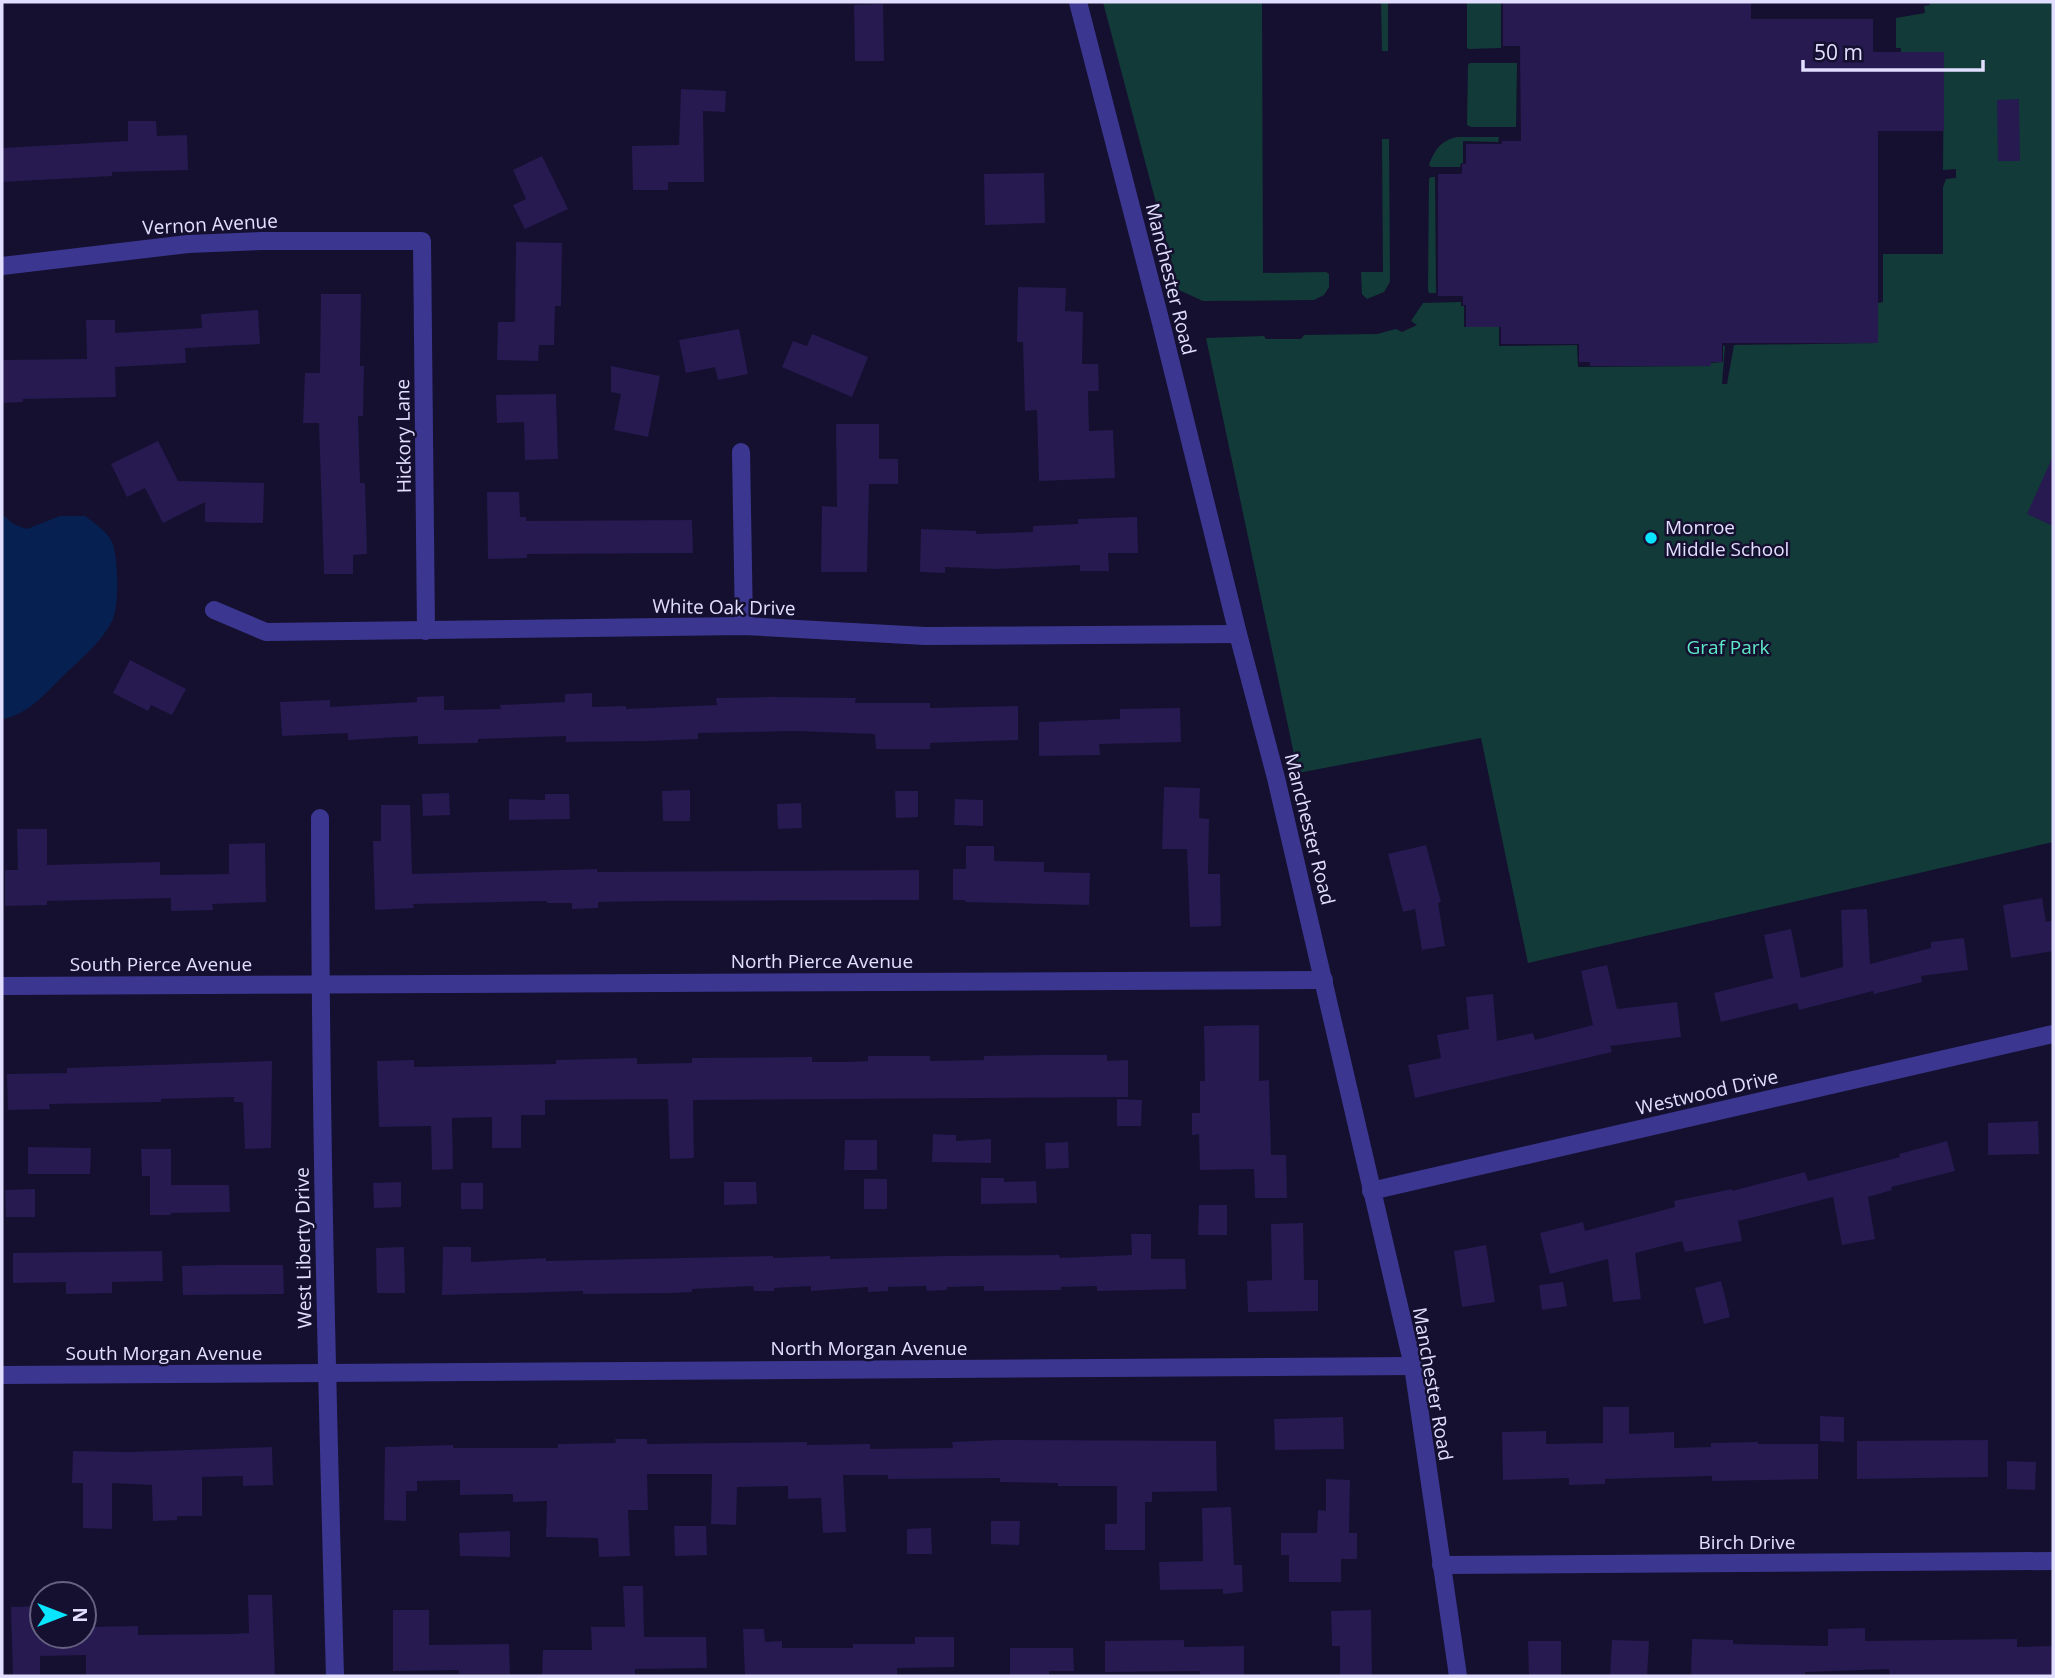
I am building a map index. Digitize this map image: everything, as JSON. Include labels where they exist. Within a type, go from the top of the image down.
[{"type":"street","name":"Manchester Road","points":[[1077,2],[1276,778],[1413,1366],[1458,1676]]},
{"type":"street","name":"Vernon Avenue","points":[[2,266],[188,244],[422,240]]},
{"type":"street","name":"Hickory Lane","points":[[422,240],[426,631]]},
{"type":"street","points":[[741,452],[744,626]]},
{"type":"street","name":"White Oak Drive","points":[[214,610],[266,632],[744,626],[925,635],[1238,634]]},
{"type":"street","name":"West Liberty Drive","points":[[320,818],[326,1372],[335,1676]]},
{"type":"street","name":"North Pierce Avenue","points":[[320,984],[1325,980]]},
{"type":"street","name":"South Pierce Avenue","points":[[2,986],[320,984]]},
{"type":"street","name":"Westwood Drive","points":[[1371,1191],[2053,1034]]},
{"type":"street","name":"North Morgan Avenue","points":[[326,1372],[1413,1366]]},
{"type":"street","name":"South Morgan Avenue","points":[[2,1375],[326,1372]]},
{"type":"street","name":"Birch Drive","points":[[1441,1565],[2053,1561]]},
{"type":"green space","points":[[1103,2],[1262,2],[1263,273],[1326,272],[1329,274],[1329,287],[1324,295],[1314,300],[1203,301],[1179,290]]},
{"type":"green space","points":[[1381,2],[1388,2],[1388,51],[1382,51]]},
{"type":"green space","points":[[1467,2],[1501,2],[1501,48],[1467,48]]},
{"type":"green space","name":"Graf Park","points":[[1930,2],[2053,2],[2053,842],[1528,963],[1481,738],[1298,773],[1206,338],[1264,336],[1266,339],[1301,339],[1304,335],[1377,334],[1396,329],[1402,332],[1417,325],[1411,321],[1423,303],[1461,302],[1461,306],[1464,306],[1464,327],[1499,327],[1499,346],[1577,345],[1578,367],[1711,366],[1711,363],[1723,362],[1725,346],[1722,384],[1727,384],[1734,345],[1878,343],[1878,303],[1883,302],[1883,254],[1943,254],[1943,187],[1946,179],[1956,178],[1956,169],[1943,170],[1944,53],[1901,52],[1901,48],[1896,48],[1896,18],[1925,13],[1924,6],[1930,5]]},
{"type":"green space","points":[[1470,63],[1517,63],[1516,127],[1467,125]]},
{"type":"green space","points":[[1457,137],[1499,137],[1498,142],[1463,141],[1463,163],[1460,167],[1431,167],[1431,160],[1439,147]]},
{"type":"green space","points":[[1382,139],[1389,139],[1390,282],[1384,292],[1367,299],[1362,294],[1361,272],[1383,272]]},
{"type":"green space","points":[[1431,177],[1435,177],[1436,293],[1429,293],[1428,290]]},
{"type":"water","points":[[2,514],[13,524],[27,529],[60,516],[85,516],[104,531],[112,542],[117,582],[115,614],[102,637],[35,703],[19,714],[2,719]]},
{"type":"building","points":[[1503,2],[1751,2],[1751,19],[1873,19],[1873,52],[1944,52],[1944,131],[1878,131],[1878,343],[1722,343],[1722,362],[1711,362],[1711,366],[1590,366],[1590,362],[1579,362],[1579,344],[1501,344],[1501,327],[1466,327],[1466,305],[1463,305],[1463,296],[1438,296],[1438,174],[1462,174],[1462,164],[1466,164],[1466,144],[1521,141],[1520,46],[1503,46]]},
{"type":"building","points":[[883,4],[884,61],[855,61],[854,5]]},
{"type":"building","points":[[681,89],[726,91],[725,112],[703,111],[704,182],[668,182],[668,190],[633,190],[632,146],[679,145]]},
{"type":"building","points":[[2019,99],[2020,161],[1998,161],[1997,100]]},
{"type":"building","points":[[128,121],[156,121],[157,136],[187,135],[188,170],[112,172],[112,176],[2,182],[2,148],[128,141]]},
{"type":"building","points":[[542,156],[568,209],[525,229],[513,205],[526,199],[513,170]]},
{"type":"building","points":[[1044,173],[1045,223],[985,225],[984,174]]},
{"type":"building","points":[[516,242],[562,243],[561,306],[555,306],[554,345],[539,345],[538,361],[497,360],[498,322],[515,322]]},
{"type":"building","points":[[1018,287],[1066,288],[1065,311],[1083,312],[1082,364],[1098,364],[1099,391],[1088,391],[1089,431],[1113,430],[1115,478],[1039,481],[1037,410],[1025,411],[1023,342],[1017,342]]},
{"type":"building","points":[[321,294],[361,294],[360,366],[364,366],[363,416],[358,416],[360,483],[365,483],[367,554],[353,555],[353,574],[324,574],[319,423],[303,423],[305,373],[320,373]]},
{"type":"building","points":[[258,310],[260,344],[185,348],[186,363],[115,367],[116,397],[23,399],[23,402],[2,403],[2,360],[87,359],[86,320],[115,320],[115,333],[202,328],[201,314]]},
{"type":"building","points":[[739,329],[748,374],[718,380],[715,367],[686,373],[679,340]]},
{"type":"building","points":[[812,334],[868,357],[852,397],[782,367],[793,341],[807,346]]},
{"type":"building","points":[[611,366],[660,376],[648,437],[614,430],[621,394],[611,392]]},
{"type":"building","points":[[556,394],[558,459],[525,460],[524,422],[497,423],[496,395]]},
{"type":"building","points":[[836,424],[879,424],[879,459],[898,459],[898,484],[869,484],[867,572],[821,572],[822,506],[837,507]]},
{"type":"building","points":[[158,441],[178,481],[264,483],[263,523],[205,522],[205,502],[163,523],[145,488],[127,497],[111,464]]},
{"type":"building","points":[[2053,456],[2053,526],[2027,514]]},
{"type":"building","points":[[487,492],[519,492],[520,517],[526,517],[526,521],[692,520],[693,553],[527,554],[527,558],[488,559]]},
{"type":"building","points":[[1137,517],[1138,553],[1108,553],[1109,571],[1080,571],[1080,565],[996,569],[945,567],[945,573],[920,572],[921,529],[976,531],[976,534],[1033,532],[1033,526],[1078,524],[1078,519]]},
{"type":"building","points":[[130,660],[186,689],[172,715],[151,705],[148,711],[113,693]]},
{"type":"building","points":[[592,693],[592,707],[626,706],[626,709],[717,705],[716,698],[773,697],[856,698],[855,703],[930,703],[930,708],[1018,706],[1018,740],[930,743],[930,749],[876,749],[875,734],[795,731],[698,733],[698,739],[649,741],[566,742],[566,736],[478,739],[478,743],[418,744],[418,736],[348,740],[348,733],[282,736],[280,702],[330,700],[330,707],[417,702],[417,697],[444,696],[444,710],[501,709],[500,705],[565,702],[565,694]]},
{"type":"building","points":[[1180,708],[1181,742],[1099,744],[1100,755],[1039,756],[1039,722],[1120,719],[1120,709]]},
{"type":"building","points":[[1164,787],[1200,788],[1199,818],[1209,819],[1208,874],[1220,874],[1221,926],[1190,927],[1187,849],[1162,849]]},
{"type":"building","points":[[690,790],[690,821],[663,821],[662,791]]},
{"type":"building","points":[[895,791],[918,791],[918,817],[896,818]]},
{"type":"building","points":[[449,793],[450,815],[423,816],[422,794]]},
{"type":"building","points":[[545,794],[569,794],[570,819],[509,820],[509,799],[545,800]]},
{"type":"building","points":[[955,799],[983,800],[983,826],[954,825]]},
{"type":"building","points":[[801,803],[802,828],[778,829],[777,804]]},
{"type":"building","points":[[381,805],[410,805],[412,874],[597,869],[597,872],[919,870],[919,900],[598,902],[598,908],[572,909],[572,903],[547,901],[413,904],[414,908],[375,910],[373,841],[381,841]]},
{"type":"building","points":[[17,829],[47,829],[47,865],[160,862],[160,875],[229,874],[229,844],[265,843],[266,902],[212,904],[213,910],[171,911],[171,898],[47,901],[47,905],[5,906],[5,870],[18,870]]},
{"type":"building","points":[[1426,845],[1441,902],[1438,903],[1445,946],[1422,950],[1415,909],[1403,912],[1388,854]]},
{"type":"building","points":[[966,846],[994,846],[994,861],[1044,862],[1044,872],[1090,873],[1089,905],[953,900],[953,869],[966,869]]},
{"type":"building","points":[[2042,898],[2046,922],[2053,920],[2053,951],[2011,958],[2003,905]]},
{"type":"building","points":[[1867,909],[1870,964],[1931,948],[1931,942],[1964,938],[1968,970],[1921,976],[1922,982],[1874,994],[1873,991],[1799,1010],[1797,1003],[1721,1022],[1714,993],[1773,978],[1764,935],[1791,929],[1801,978],[1843,967],[1841,910]]},
{"type":"building","points":[[1607,965],[1617,1009],[1677,1002],[1681,1037],[1610,1046],[1612,1052],[1415,1098],[1408,1065],[1441,1058],[1437,1035],[1469,1029],[1466,997],[1493,994],[1497,1041],[1533,1033],[1535,1040],[1593,1025],[1581,971]]},
{"type":"building","points":[[1259,1025],[1259,1081],[1269,1080],[1271,1155],[1286,1155],[1287,1198],[1255,1198],[1254,1169],[1200,1170],[1199,1134],[1192,1135],[1192,1113],[1200,1113],[1200,1081],[1205,1081],[1204,1026]]},
{"type":"building","points":[[1107,1055],[1107,1061],[1128,1060],[1128,1097],[693,1100],[694,1158],[670,1159],[668,1099],[545,1100],[545,1115],[521,1115],[521,1148],[492,1148],[492,1117],[452,1118],[453,1169],[432,1170],[431,1126],[379,1127],[377,1061],[414,1060],[414,1067],[556,1064],[556,1060],[637,1058],[637,1064],[692,1063],[692,1058],[812,1057],[812,1062],[847,1062],[868,1061],[868,1056],[930,1056],[930,1061],[984,1060],[984,1056]]},
{"type":"building","points":[[272,1061],[271,1148],[245,1149],[243,1102],[234,1102],[234,1097],[161,1099],[161,1102],[49,1104],[50,1109],[8,1110],[7,1074],[67,1073],[67,1068]]},
{"type":"building","points":[[1117,1099],[1142,1100],[1141,1126],[1117,1126]]},
{"type":"building","points":[[2038,1121],[2039,1154],[1988,1155],[1988,1123]]},
{"type":"building","points":[[933,1134],[956,1135],[956,1141],[991,1139],[991,1163],[932,1162]]},
{"type":"building","points":[[845,1140],[877,1140],[877,1170],[844,1170]]},
{"type":"building","points":[[1947,1141],[1955,1171],[1891,1187],[1892,1190],[1868,1197],[1875,1239],[1842,1245],[1833,1197],[1738,1221],[1742,1241],[1685,1252],[1682,1241],[1635,1253],[1641,1299],[1613,1302],[1608,1259],[1550,1274],[1540,1233],[1583,1222],[1585,1231],[1675,1207],[1674,1201],[1732,1191],[1805,1172],[1808,1181],[1900,1157],[1899,1154]]},
{"type":"building","points":[[1068,1142],[1069,1168],[1046,1169],[1045,1143]]},
{"type":"building","points":[[28,1147],[91,1148],[90,1174],[28,1174]]},
{"type":"building","points":[[141,1149],[171,1149],[171,1185],[229,1185],[230,1212],[150,1215],[150,1176],[142,1176]]},
{"type":"building","points":[[981,1178],[1004,1178],[1004,1182],[1036,1181],[1037,1203],[981,1204]]},
{"type":"building","points":[[864,1179],[887,1179],[887,1209],[864,1209]]},
{"type":"building","points":[[401,1182],[401,1207],[374,1208],[373,1183]]},
{"type":"building","points":[[724,1182],[756,1182],[757,1204],[724,1205]]},
{"type":"building","points":[[461,1183],[483,1183],[483,1209],[461,1209]]},
{"type":"building","points":[[35,1189],[35,1217],[6,1217],[5,1190]]},
{"type":"building","points":[[1199,1205],[1227,1205],[1227,1235],[1198,1235]]},
{"type":"building","points":[[1303,1223],[1304,1280],[1318,1280],[1318,1311],[1248,1312],[1247,1281],[1272,1280],[1271,1224]]},
{"type":"building","points":[[1131,1234],[1151,1234],[1151,1259],[1185,1259],[1186,1289],[1097,1291],[1097,1286],[1061,1287],[1061,1290],[984,1291],[984,1286],[947,1287],[947,1290],[927,1291],[926,1286],[888,1287],[888,1291],[868,1292],[868,1287],[811,1291],[811,1286],[754,1291],[753,1286],[692,1289],[692,1292],[672,1293],[583,1294],[583,1291],[442,1295],[443,1247],[471,1247],[471,1262],[546,1258],[546,1261],[773,1256],[830,1256],[830,1259],[1059,1255],[1060,1258],[1132,1255]]},
{"type":"building","points":[[1486,1245],[1495,1302],[1462,1307],[1454,1251]]},
{"type":"building","points":[[404,1247],[405,1293],[377,1293],[376,1248]]},
{"type":"building","points":[[162,1251],[163,1281],[112,1282],[112,1293],[66,1294],[66,1282],[13,1283],[13,1253]]},
{"type":"building","points":[[283,1265],[284,1294],[183,1295],[182,1266]]},
{"type":"building","points":[[1721,1281],[1730,1317],[1704,1324],[1695,1288]]},
{"type":"building","points":[[1563,1282],[1567,1306],[1542,1310],[1539,1285]]},
{"type":"building","points":[[1603,1407],[1629,1407],[1629,1434],[1674,1432],[1674,1448],[1711,1447],[1711,1443],[1818,1444],[1818,1479],[1712,1481],[1712,1476],[1605,1479],[1605,1484],[1569,1485],[1569,1478],[1503,1480],[1502,1432],[1546,1431],[1546,1444],[1603,1443]]},
{"type":"building","points":[[1820,1416],[1844,1417],[1844,1442],[1820,1441]]},
{"type":"building","points":[[1343,1417],[1344,1449],[1275,1450],[1274,1419]]},
{"type":"building","points":[[615,1439],[647,1439],[647,1444],[870,1444],[870,1449],[953,1448],[952,1442],[1000,1440],[1216,1441],[1217,1491],[1152,1492],[1152,1502],[1145,1502],[1145,1550],[1105,1550],[1105,1524],[1117,1524],[1117,1486],[1058,1486],[1058,1483],[1000,1482],[1000,1478],[888,1479],[888,1475],[843,1475],[846,1532],[823,1533],[821,1498],[788,1499],[788,1486],[737,1487],[736,1525],[711,1524],[712,1474],[647,1474],[648,1510],[628,1510],[630,1556],[599,1557],[598,1538],[546,1537],[547,1501],[513,1502],[513,1494],[460,1495],[460,1480],[417,1481],[417,1491],[406,1491],[406,1521],[384,1520],[385,1447],[453,1445],[453,1448],[558,1448],[558,1444],[616,1443]]},
{"type":"building","points":[[1988,1440],[1988,1477],[1857,1479],[1857,1441]]},
{"type":"building","points":[[272,1447],[273,1485],[243,1486],[243,1476],[202,1477],[202,1516],[177,1516],[177,1520],[153,1521],[152,1485],[112,1483],[112,1529],[83,1528],[83,1483],[72,1483],[73,1451],[130,1452]]},
{"type":"building","points":[[2007,1461],[2036,1462],[2035,1490],[2007,1489]]},
{"type":"building","points":[[1326,1479],[1350,1480],[1349,1533],[1357,1533],[1357,1559],[1341,1559],[1341,1582],[1289,1582],[1289,1555],[1281,1555],[1281,1533],[1317,1533],[1318,1510],[1326,1511]]},
{"type":"building","points":[[1231,1507],[1234,1565],[1242,1565],[1243,1592],[1223,1594],[1223,1589],[1160,1590],[1159,1562],[1203,1561],[1202,1508]]},
{"type":"building","points":[[991,1521],[1020,1521],[1019,1545],[991,1544]]},
{"type":"building","points":[[674,1526],[706,1526],[707,1555],[675,1556]]},
{"type":"building","points":[[931,1528],[932,1554],[907,1554],[907,1529]]},
{"type":"building","points":[[510,1531],[510,1557],[460,1556],[459,1533]]},
{"type":"building","points":[[623,1586],[643,1586],[644,1637],[706,1637],[707,1668],[635,1669],[635,1676],[542,1676],[543,1650],[592,1650],[591,1627],[625,1627]]},
{"type":"building","points":[[248,1595],[272,1595],[275,1676],[86,1676],[86,1655],[40,1656],[40,1676],[13,1676],[11,1607],[28,1606],[28,1650],[98,1650],[98,1627],[138,1626],[138,1635],[249,1633]]},
{"type":"building","points":[[393,1610],[429,1610],[429,1645],[509,1644],[510,1674],[459,1674],[459,1670],[393,1671]]},
{"type":"building","points":[[1371,1610],[1372,1676],[1340,1676],[1340,1646],[1332,1646],[1331,1611]]},
{"type":"building","points":[[1865,1628],[1865,1641],[2017,1639],[2017,1647],[2053,1646],[2053,1676],[1890,1676],[1889,1669],[1805,1672],[1805,1676],[1691,1676],[1692,1639],[1733,1640],[1733,1644],[1828,1646],[1828,1629]]},
{"type":"building","points":[[743,1629],[764,1629],[765,1642],[782,1641],[782,1648],[853,1648],[853,1644],[915,1644],[915,1637],[954,1637],[954,1667],[897,1668],[897,1675],[745,1675]]},
{"type":"building","points":[[1184,1640],[1184,1647],[1244,1646],[1244,1676],[1200,1676],[1200,1671],[1105,1672],[1105,1641]]},
{"type":"building","points":[[1612,1640],[1649,1641],[1647,1676],[1610,1676]]},
{"type":"building","points":[[1528,1641],[1561,1641],[1561,1676],[1529,1676]]},
{"type":"building","points":[[1010,1648],[1073,1648],[1074,1671],[1049,1671],[1049,1676],[1010,1676]]},
{"type":"place","name":"Monroe Middle School","points":[[1651,538]]}]
